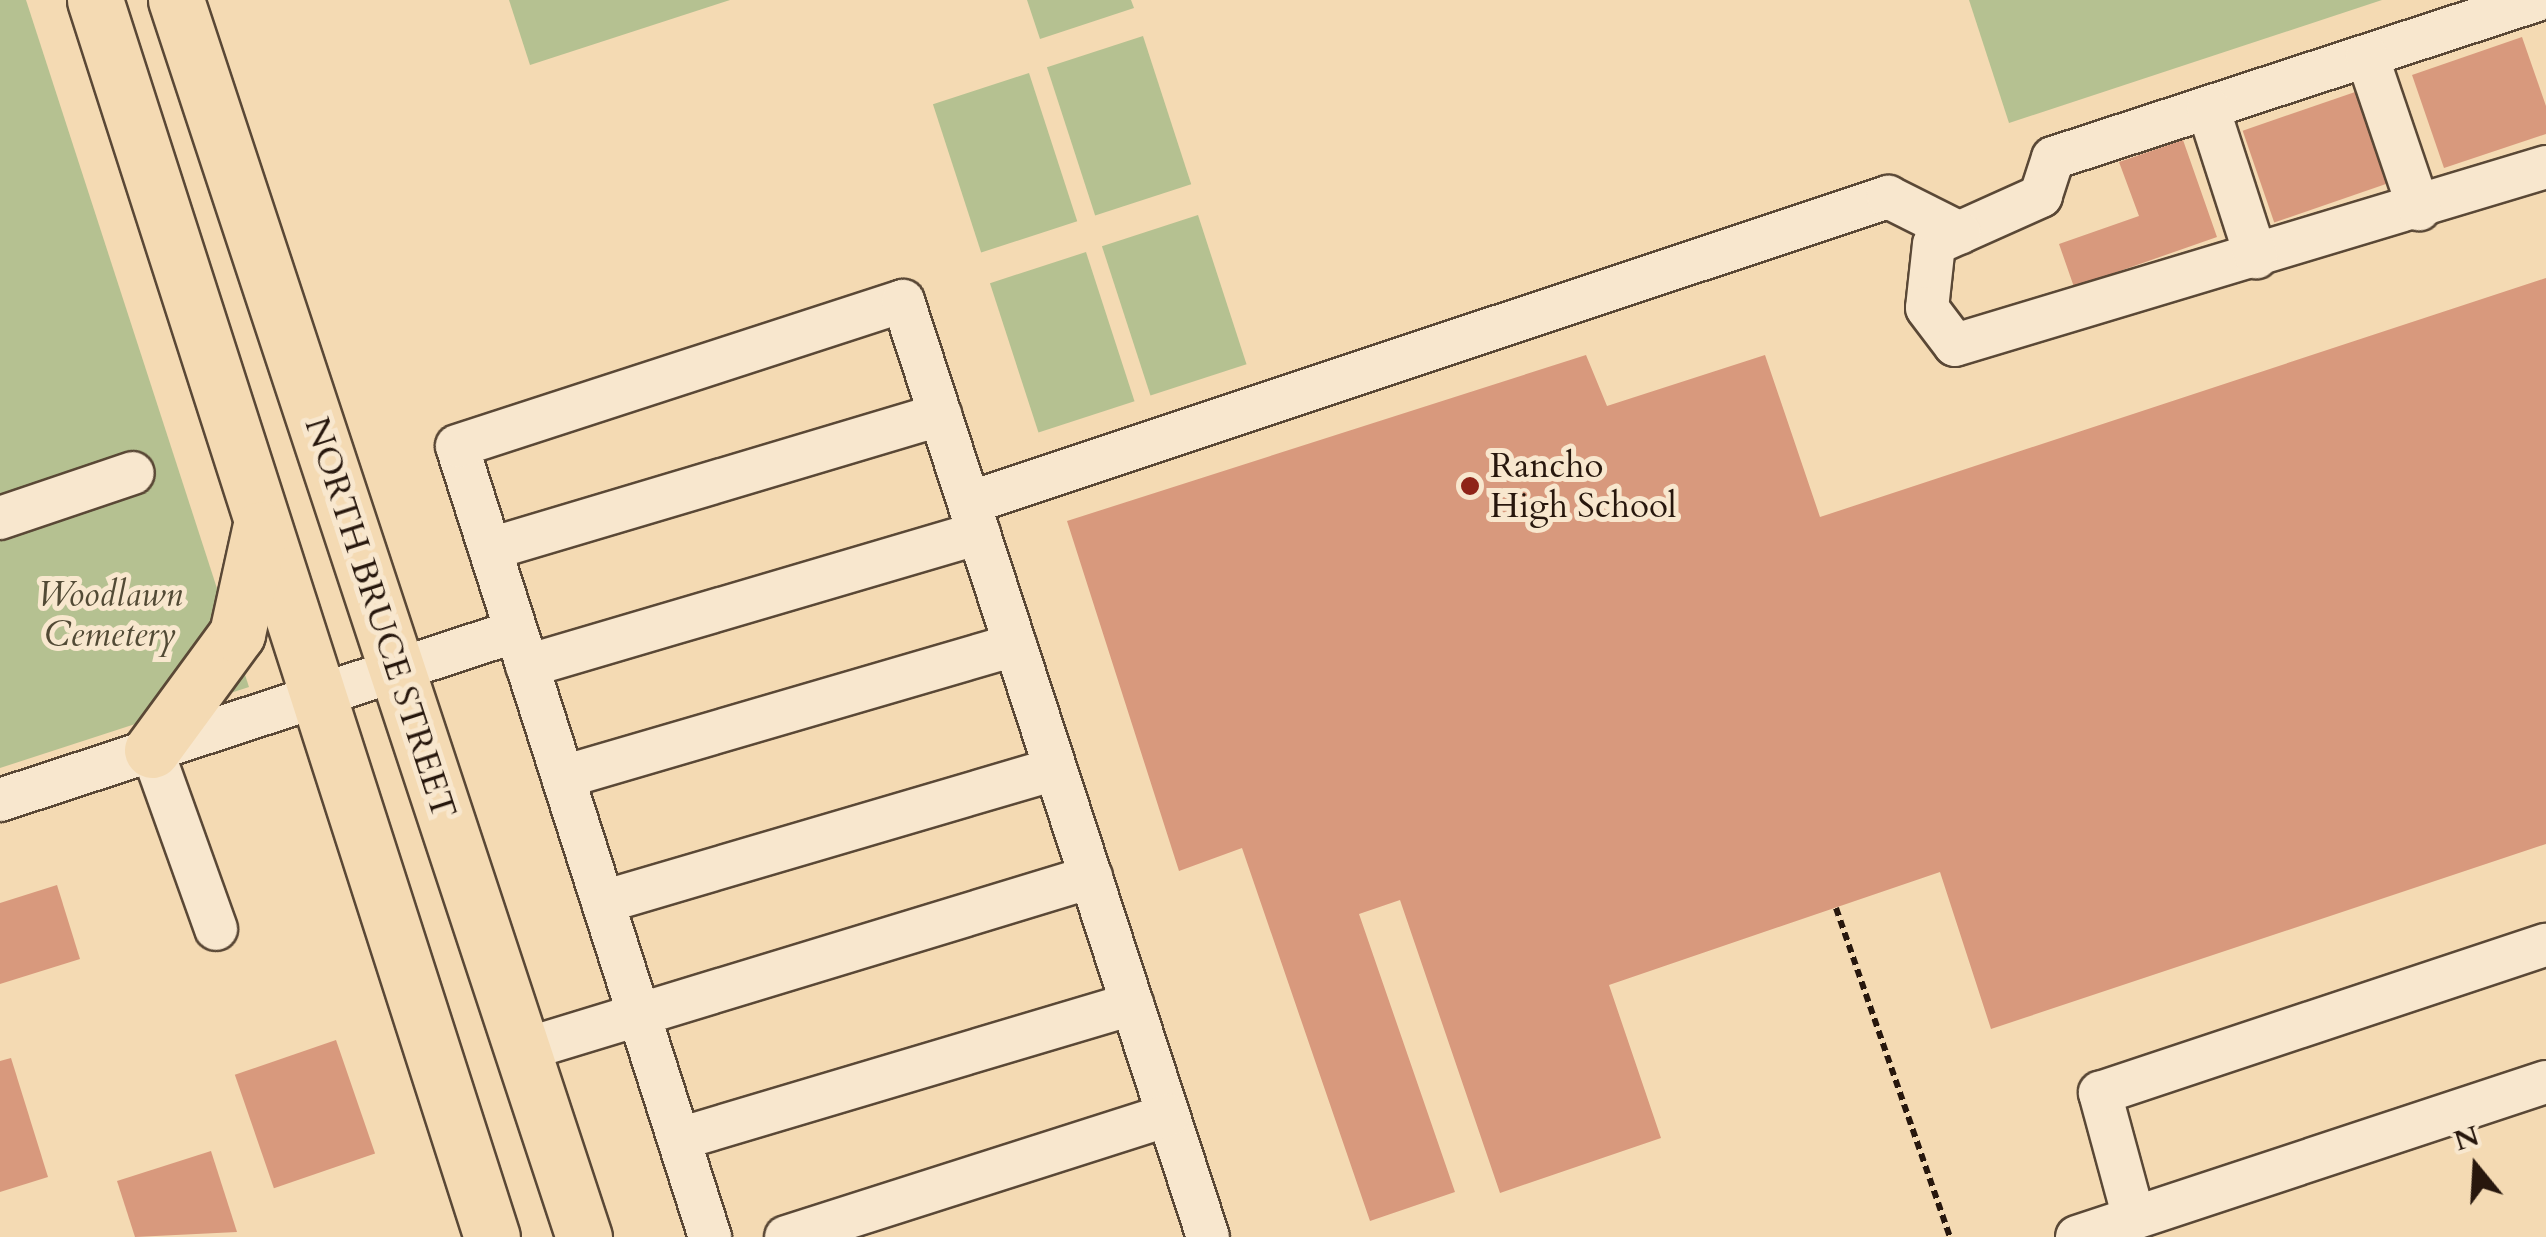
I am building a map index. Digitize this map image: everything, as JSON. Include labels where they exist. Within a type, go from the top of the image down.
[{"type":"main road","points":[[94,0],[492,1237]]},
{"type":"main road","name":"NORTH BRUCE STREET","points":[[176,0],[584,1237]]},
{"type":"main road","points":[[152,750],[237,634],[262,516]]},
{"type":"street","points":[[2546,26],[2537,0],[2053,158],[2041,196],[1934,244],[1926,308],[1955,345],[2419,210],[2546,167]]},
{"type":"street","points":[[2367,56],[2419,210]]},
{"type":"street","points":[[2208,108],[2256,257]]},
{"type":"street","points":[[0,800],[397,670],[522,648],[974,518],[1888,197],[1960,233]]},
{"type":"street","points":[[710,1237],[457,446],[903,300],[1204,1236]]},
{"type":"street","points":[[490,549],[940,414]]},
{"type":"street","points":[[0,518],[133,473]]},
{"type":"street","points":[[562,776],[1015,644]]},
{"type":"street","points":[[152,750],[216,929]]},
{"type":"street","points":[[602,902],[1056,769]]},
{"type":"street","points":[[523,1050],[1091,877]]},
{"type":"street","points":[[2134,1218],[2100,1093],[2546,945]]},
{"type":"street","points":[[678,1140],[1132,1004]]},
{"type":"street","points":[[2077,1237],[2546,1082]]},
{"type":"street","points":[[786,1237],[1168,1116]]},
{"type":"path","points":[[1836,908],[1950,1237]]},
{"type":"green space","name":"Woodlawn Cemetery","points":[[0,0],[26,0],[249,687],[0,768]]},
{"type":"green space","points":[[509,0],[730,0],[530,65]]},
{"type":"green space","points":[[1027,0],[1131,0],[1134,8],[1040,39]]},
{"type":"green space","points":[[1969,0],[2382,0],[2009,123]]},
{"type":"green space","points":[[1143,36],[1191,184],[1095,216],[1047,67]]},
{"type":"green space","points":[[1029,73],[1077,221],[981,253],[933,104]]},
{"type":"green space","points":[[1198,215],[1247,364],[1150,396],[1102,246]]},
{"type":"green space","points":[[1086,252],[1135,401],[1038,433],[990,283]]},
{"type":"building","points":[[2522,37],[2546,106],[2546,134],[2444,168],[2412,75]]},
{"type":"building","points":[[2358,91],[2390,183],[2274,222],[2243,131]]},
{"type":"building","points":[[2183,140],[2217,237],[2074,287],[2059,244],[2139,216],[2119,162]]},
{"type":"building","points":[[2546,278],[2546,844],[1991,1029],[1940,872],[1609,985],[1661,1138],[1500,1193],[1400,900],[1359,914],[1455,1192],[1370,1221],[1242,848],[1179,871],[1067,521],[1586,355],[1607,406],[1765,355],[1820,517]]},
{"type":"building","points":[[57,885],[80,959],[0,984],[0,903]]},
{"type":"building","points":[[336,1040],[375,1153],[274,1188],[235,1075]]},
{"type":"building","points":[[11,1058],[48,1177],[0,1192],[0,1061]]},
{"type":"building","points":[[211,1151],[237,1232],[135,1237],[117,1181]]},
{"type":"place","name":"Rancho High School","points":[[1470,486]]}]
